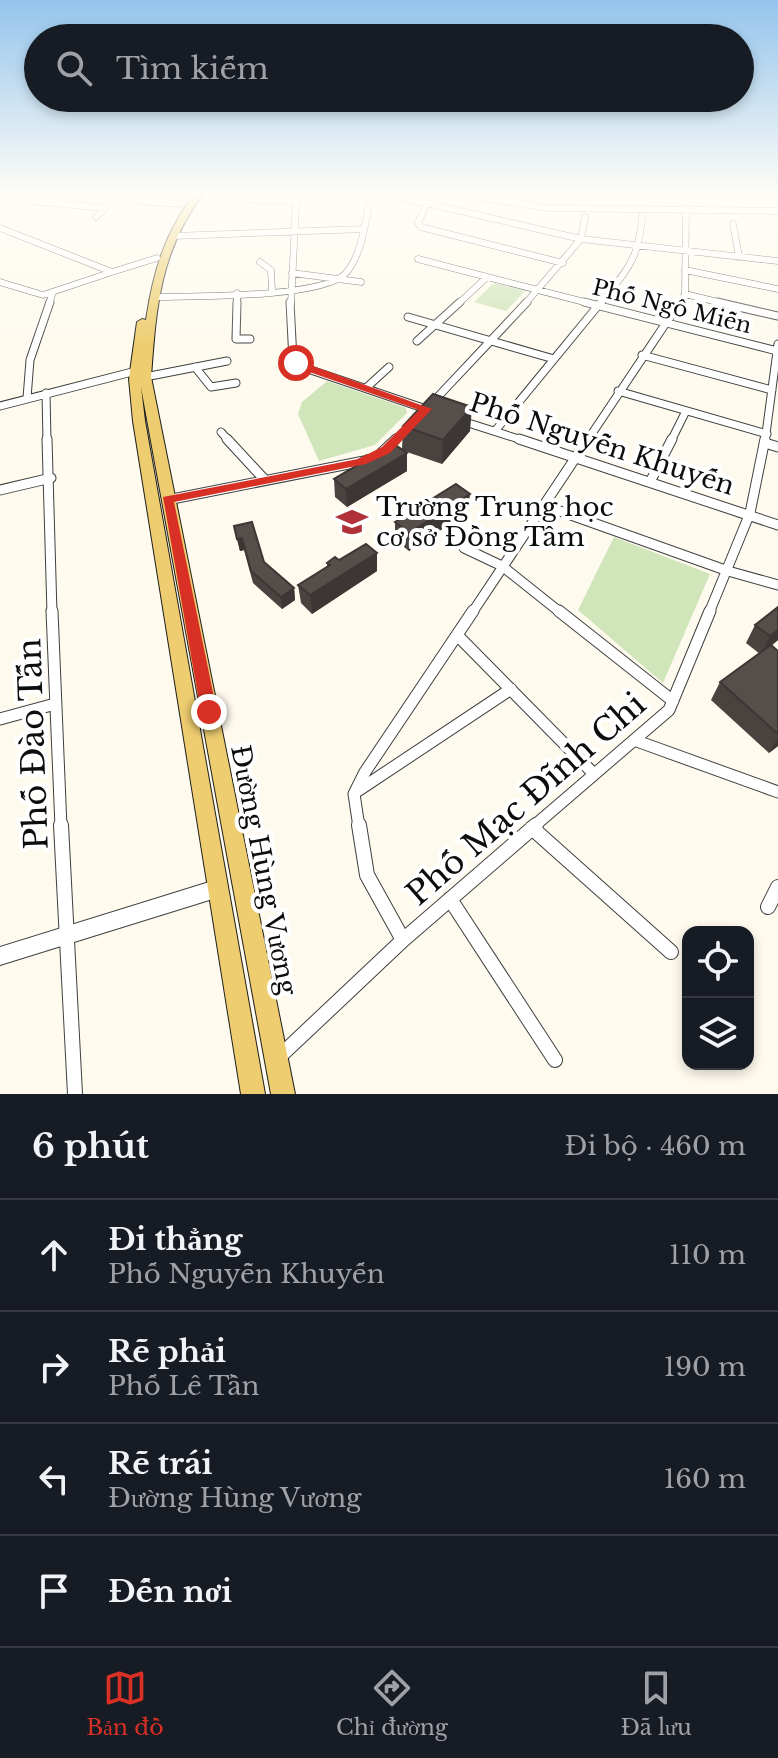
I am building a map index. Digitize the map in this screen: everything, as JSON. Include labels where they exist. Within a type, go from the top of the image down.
[{"type":"main road","name":"Đường Hùng Vương","points":[[164,244],[157,258],[138,340],[142,372],[283,1094]]},
{"type":"main road","name":"Đường Hùng Vương","points":[[170,244],[142,372],[139,421],[253,1094]]},
{"type":"street","points":[[41,244],[112,272]]},
{"type":"street","points":[[290,290],[295,244]]},
{"type":"street","points":[[157,297],[290,290],[335,283],[341,278],[357,244]]},
{"type":"street","points":[[488,244],[563,263]]},
{"type":"street","points":[[167,500],[375,457],[427,409],[577,244]]},
{"type":"street","points":[[631,244],[778,261]]},
{"type":"street","points":[[403,940],[367,875],[354,794],[502,566],[685,294],[685,244]]},
{"type":"street","points":[[737,244],[739,257]]},
{"type":"street","points":[[495,431],[634,262],[640,245]]},
{"type":"street","points":[[0,282],[37,294],[53,292],[157,258]]},
{"type":"street","name":"Phố Ngô Miễn","points":[[418,259],[777,351]]},
{"type":"street","points":[[260,262],[271,270],[272,291]]},
{"type":"street","points":[[685,270],[778,289]]},
{"type":"street","points":[[292,273],[361,282]]},
{"type":"street","points":[[417,341],[487,277]]},
{"type":"street","name":"Phố Nguyễn Khuyến","points":[[290,290],[291,356],[296,363],[440,413]]},
{"type":"street","points":[[27,398],[30,360],[53,292]]},
{"type":"street","points":[[237,293],[236,339],[250,339]]},
{"type":"street","points":[[685,294],[778,316]]},
{"type":"street","points":[[408,317],[554,359]]},
{"type":"street","name":"Phố Mạc Đĩnh Chi","points":[[276,1059],[403,940],[669,710],[750,513],[766,439],[778,344]]},
{"type":"street","points":[[642,355],[772,390]]},
{"type":"street","points":[[0,406],[142,372],[227,361]]},
{"type":"street","points":[[195,367],[211,387],[236,383]]},
{"type":"street","points":[[366,388],[389,367]]},
{"type":"street","points":[[618,391],[686,411],[766,439],[778,447]]},
{"type":"street","name":"Phố Đào Tấn","points":[[46,393],[51,478],[55,704],[75,1094]]},
{"type":"street","points":[[650,482],[686,411]]},
{"type":"street","name":"Phố Nguyễn Khuyến","points":[[454,418],[750,513],[778,525]]},
{"type":"street","points":[[221,432],[265,480]]},
{"type":"street","points":[[0,490],[51,478]]},
{"type":"street","points":[[543,505],[728,571],[778,585]]},
{"type":"street","points":[[464,548],[502,566],[673,701]]},
{"type":"street","points":[[458,636],[594,774]]},
{"type":"street","points":[[354,794],[511,689]]},
{"type":"street","points":[[0,719],[55,704]]},
{"type":"street","points":[[634,740],[778,792]]},
{"type":"street","points":[[532,828],[671,952]]},
{"type":"street","points":[[768,907],[778,887]]},
{"type":"street","points":[[0,956],[219,888]]},
{"type":"street","points":[[450,899],[555,1060]]},
{"type":"green space","points":[[494,283],[525,291],[506,311],[474,302]]},
{"type":"green space","points":[[327,381],[406,408],[407,413],[375,445],[319,461],[298,414],[302,402]]},
{"type":"green space","points":[[614,537],[710,574],[663,683],[578,610]]},
{"type":"building","points":[[433,394],[472,407],[443,440],[403,426]]},
{"type":"building","points":[[394,444],[407,453],[346,489],[334,479],[359,464],[355,462],[367,455],[371,458]]},
{"type":"building","points":[[456,484],[470,494],[409,533],[395,522]]},
{"type":"building","points":[[252,522],[264,562],[294,588],[281,597],[251,571],[242,538],[237,539],[234,526]]},
{"type":"building","points":[[366,544],[377,553],[310,595],[298,585],[330,565],[327,563],[335,557],[339,560]]},
{"type":"building","points":[[778,607],[778,630],[770,636],[755,625]]},
{"type":"building","points":[[771,645],[778,651],[778,734],[720,682]]},
{"type":"place","name":"Trường Trung học cơ sở Đồng Tâm","points":[[352,522]]},
{"type":"route","points":[[209,712],[167,500],[361,462],[386,450],[427,409],[296,363]]}]
